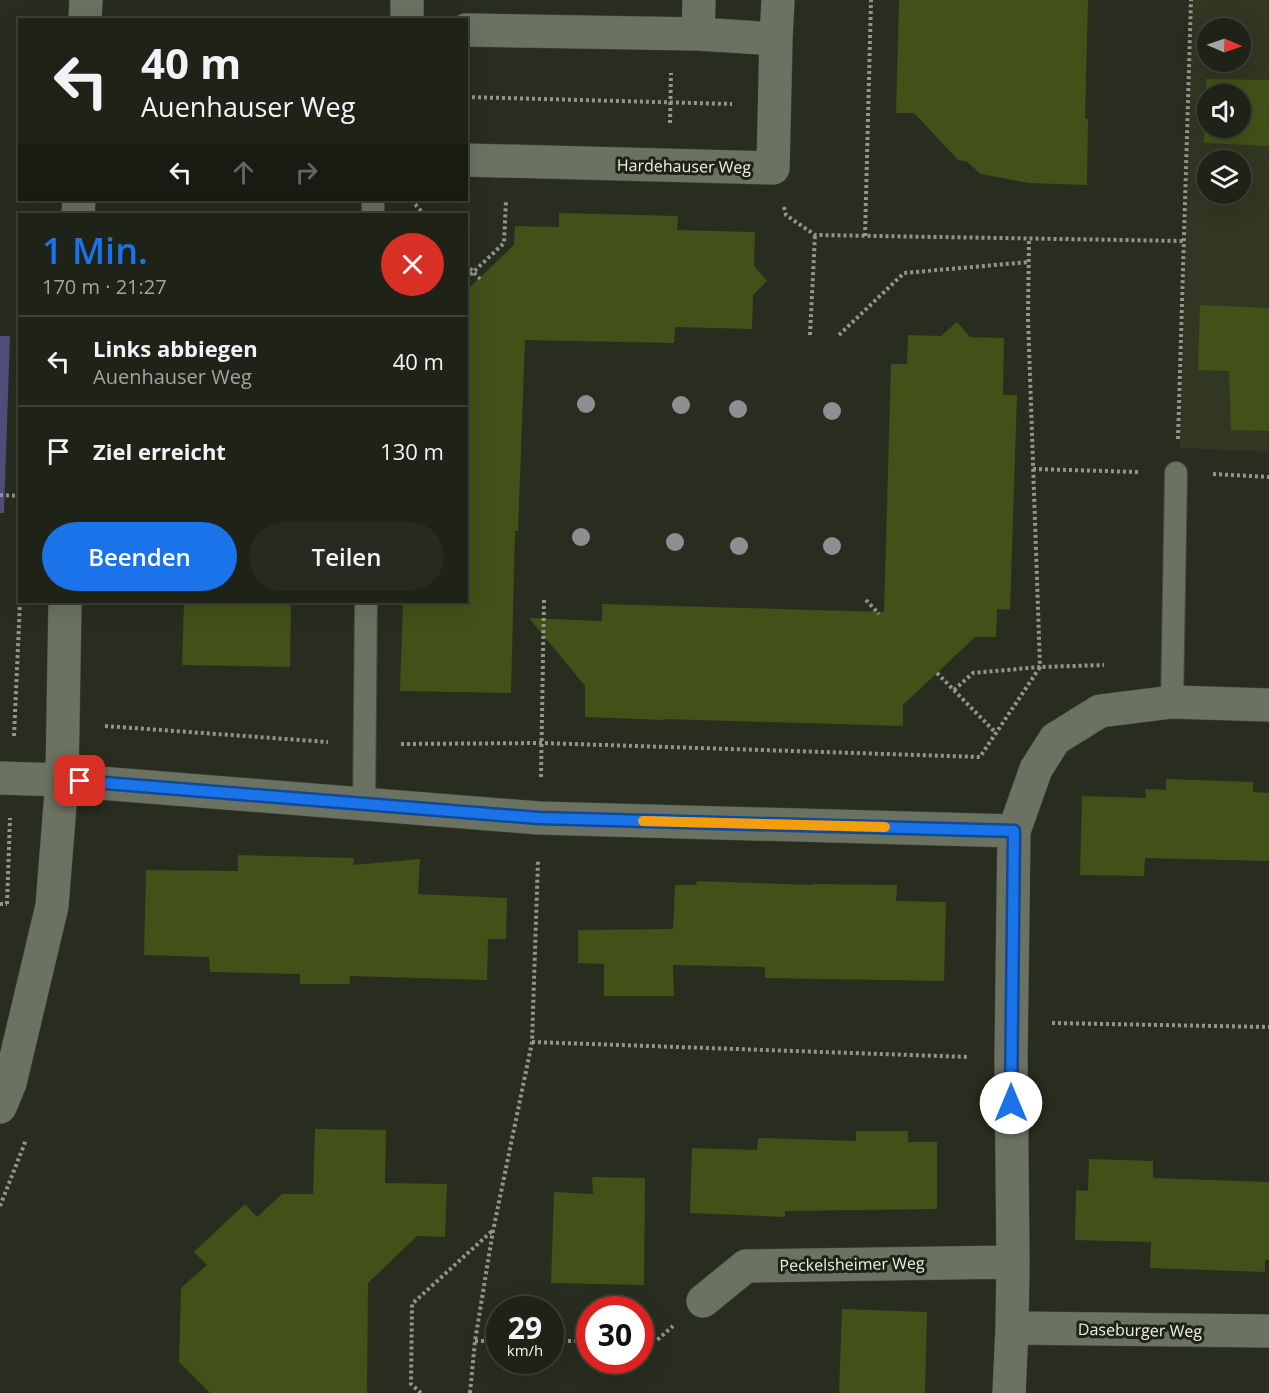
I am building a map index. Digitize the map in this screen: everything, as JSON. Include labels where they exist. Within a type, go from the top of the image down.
[{"type":"street","points":[[85,18],[86,0]]},
{"type":"street","points":[[407,0],[407,18]]},
{"type":"street","points":[[684,34],[699,0]]},
{"type":"street","name":"Hardehauser Weg","points":[[468,160],[773,168],[777,0]]},
{"type":"street","points":[[468,30],[684,34],[776,39]]},
{"type":"street","points":[[0,1107],[10,1083],[52,906],[62,780],[65,603]]},
{"type":"street","points":[[1009,1393],[1013,1262],[1011,1058],[1014,831],[1036,769],[1055,739],[1100,711],[1172,702],[1269,705]]},
{"type":"street","points":[[0,778],[62,780],[539,818],[1014,831]]},
{"type":"street","name":"Peckelsheimer Weg","points":[[704,1301],[746,1266],[1013,1262]]},
{"type":"street","name":"Daseburger Weg","points":[[1012,1328],[1269,1331]]},
{"type":"lane","points":[[1172,702],[1176,472]]},
{"type":"lane","points":[[364,805],[366,603]]},
{"type":"path","points":[[865,236],[871,0]]},
{"type":"path","points":[[1176,472],[1191,0]]},
{"type":"path","points":[[670,166],[670,102],[684,34]]},
{"type":"path","points":[[468,97],[775,105]]},
{"type":"path","points":[[773,168],[786,215],[815,235],[1184,241]]},
{"type":"path","points":[[412,201],[423,213]]},
{"type":"path","points":[[468,278],[504,243],[505,230]]},
{"type":"path","points":[[810,335],[815,235]]},
{"type":"path","points":[[62,724],[364,744],[542,742],[980,757],[1040,667],[1028,318],[1029,238]]},
{"type":"path","points":[[839,335],[904,273],[1029,262]]},
{"type":"path","points":[[468,266],[480,279]]},
{"type":"path","points":[[1033,469],[1176,472],[1269,477]]},
{"type":"path","points":[[0,495],[18,496]]},
{"type":"path","points":[[470,1393],[474,1341],[493,1231],[532,1042],[542,742],[544,598]]},
{"type":"path","points":[[866,600],[879,614]]},
{"type":"path","points":[[954,690],[973,673],[1040,667],[1173,666]]},
{"type":"path","points":[[937,673],[996,733]]},
{"type":"path","points":[[0,904],[7,904]]},
{"type":"path","points":[[1012,1022],[1269,1027]]},
{"type":"path","points":[[532,1042],[1011,1058]]},
{"type":"path","points":[[421,1393],[411,1384],[412,1304],[493,1231]]},
{"type":"path","points":[[474,1341],[486,1341]]},
{"type":"shaded area","points":[[1193,0],[1269,0],[1269,452],[1180,448]]},
{"type":"shaded area","points":[[0,336],[10,336],[4,513],[0,513]]},
{"type":"building","points":[[899,0],[1088,0],[1085,118],[1088,119],[1087,185],[1029,183],[981,174],[966,161],[958,160],[914,113],[896,113]]},
{"type":"building","points":[[1206,79],[1269,80],[1269,146],[1204,143],[1204,138],[1251,138],[1251,84],[1206,84]]},
{"type":"building","points":[[559,213],[678,216],[677,230],[755,232],[754,266],[767,281],[753,295],[752,329],[675,327],[674,343],[525,340],[518,531],[515,531],[511,693],[400,691],[403,603],[468,603],[468,289],[514,245],[515,226],[559,227]]},
{"type":"building","points":[[1200,305],[1269,308],[1269,431],[1231,430],[1229,371],[1198,370]]},
{"type":"building","points":[[957,322],[970,337],[1004,338],[1003,395],[1017,395],[1010,610],[997,609],[996,637],[975,637],[903,705],[903,726],[585,717],[585,686],[529,618],[602,621],[602,604],[884,612],[891,364],[907,364],[908,335],[941,336]]},
{"type":"building","points":[[184,603],[291,603],[290,667],[182,665]]},
{"type":"building","points":[[1166,779],[1253,782],[1253,792],[1269,793],[1269,861],[1145,858],[1144,876],[1080,875],[1082,796],[1146,798],[1145,789],[1166,790]]},
{"type":"building","points":[[238,855],[354,858],[353,865],[420,859],[418,894],[507,898],[506,939],[488,939],[487,980],[350,976],[350,984],[300,984],[300,974],[210,972],[209,957],[144,955],[146,870],[238,871]]},
{"type":"building","points":[[697,881],[897,885],[896,901],[946,902],[944,981],[765,978],[765,967],[673,965],[674,996],[604,996],[604,964],[578,963],[578,930],[673,929],[675,885],[696,885]]},
{"type":"building","points":[[315,1129],[386,1130],[385,1183],[447,1184],[445,1237],[417,1236],[368,1283],[367,1393],[210,1393],[179,1362],[181,1288],[207,1265],[194,1252],[245,1204],[257,1217],[282,1194],[313,1194]]},
{"type":"building","points":[[856,1131],[908,1131],[908,1142],[937,1142],[937,1209],[785,1211],[785,1217],[690,1213],[692,1148],[757,1150],[758,1138],[856,1141]]},
{"type":"building","points":[[1089,1159],[1153,1161],[1153,1178],[1269,1182],[1269,1260],[1265,1260],[1265,1272],[1150,1268],[1151,1242],[1075,1240],[1076,1190],[1088,1191]]},
{"type":"building","points":[[592,1177],[645,1178],[644,1285],[551,1283],[554,1192],[593,1194]]},
{"type":"building","points":[[842,1309],[927,1312],[925,1393],[839,1393]]},
{"type":"slow traffic","points":[[643,821],[885,827]]},
{"type":"route","points":[[80,781],[539,818],[1014,831],[1011,1103]]}]
